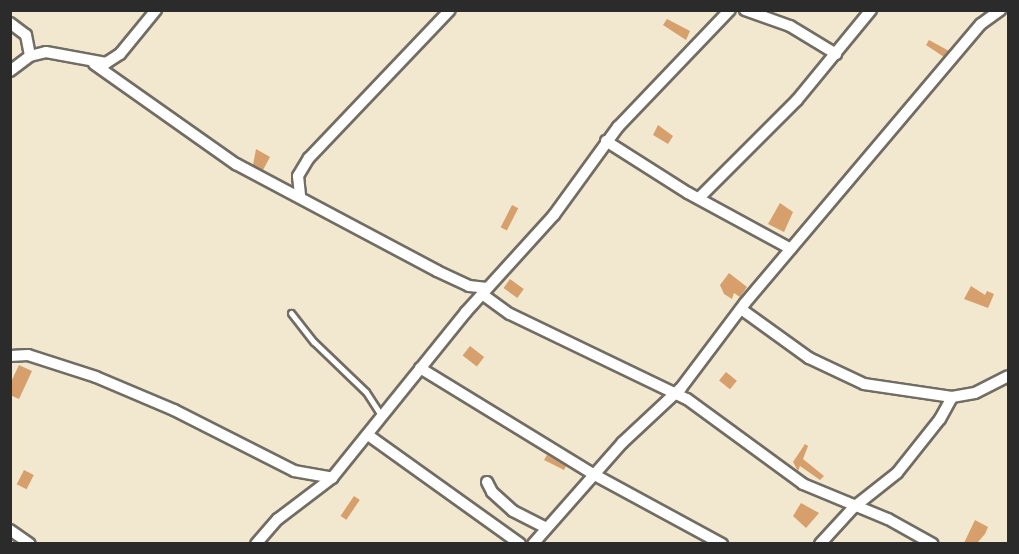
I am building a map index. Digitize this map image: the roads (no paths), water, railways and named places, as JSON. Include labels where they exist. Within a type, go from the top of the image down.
[{"type":"street","points":[[10,71],[30,56],[46,52],[94,64],[106,63],[120,54],[156,10]]},
{"type":"street","points":[[300,195],[298,176],[309,158],[450,10]]},
{"type":"street","points":[[256,543],[278,519],[332,478],[484,291],[554,215],[606,141],[730,10]]},
{"type":"street","points":[[745,10],[790,26],[836,54]]},
{"type":"street","points":[[699,198],[797,100],[871,10]]},
{"type":"street","points":[[533,543],[593,474],[675,394],[741,309],[981,24],[1000,10]]},
{"type":"street","points":[[10,23],[26,35],[30,56]]},
{"type":"street","points":[[94,64],[180,126],[211,142],[236,164],[300,195],[461,283],[484,291],[510,314],[699,407],[795,479],[933,543]]},
{"type":"street","points":[[606,141],[699,198],[791,249]]},
{"type":"street","points":[[461,283],[470,294],[472,306]]},
{"type":"street","points":[[741,309],[834,373],[894,391],[952,397],[975,393],[1008,376]]},
{"type":"street","points":[[11,356],[28,355],[96,377],[174,410],[294,471],[332,478]]},
{"type":"street","points":[[420,368],[593,474],[722,543]]},
{"type":"street","points":[[820,543],[854,507],[897,473],[940,419],[952,397]]},
{"type":"street","points":[[368,435],[520,543]]},
{"type":"street","points":[[487,482],[492,492],[513,511],[546,528]]},
{"type":"street","points":[[10,530],[30,543]]},
{"type":"lane","points":[[291,313],[314,342],[366,392],[382,417]]}]
